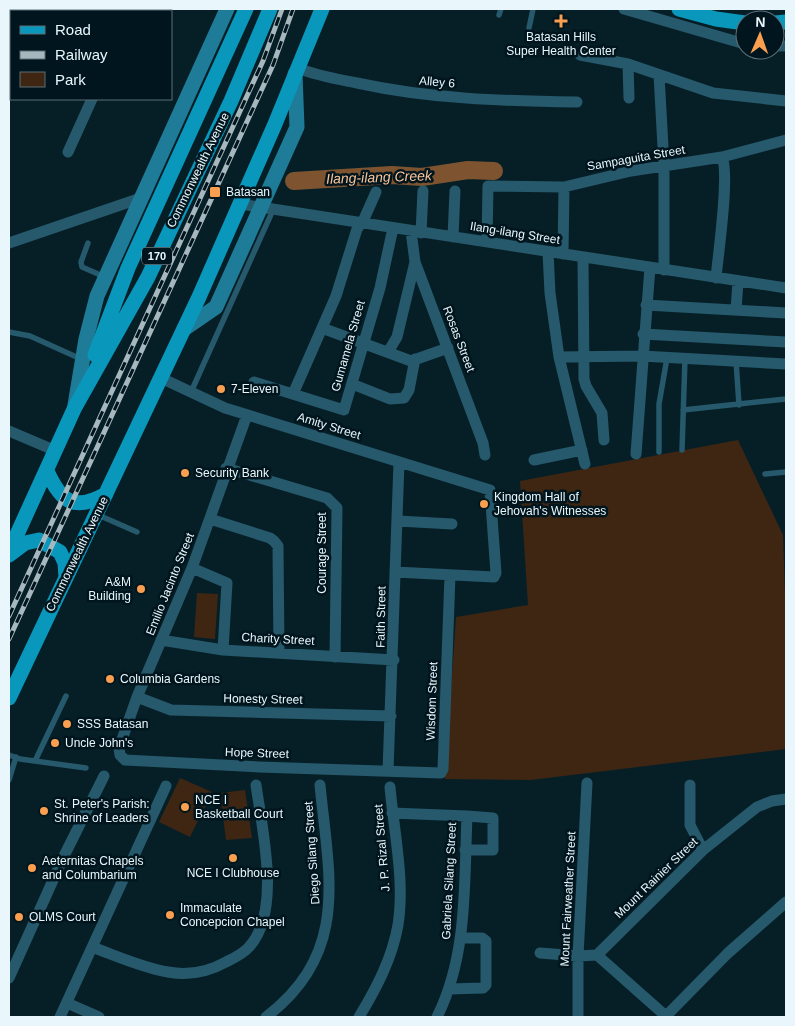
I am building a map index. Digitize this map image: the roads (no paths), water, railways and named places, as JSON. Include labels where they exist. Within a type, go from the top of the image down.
[{"type":"main road","points":[[75,407],[128,268],[246,9]]},
{"type":"main road","name":"Commonwealth Avenue","points":[[10,549],[75,407],[148,277],[231,102],[270,9]]},
{"type":"main road","name":"Commonwealth Avenue","points":[[9,698],[184,329],[240,204],[322,9]]},
{"type":"main road","points":[[679,9],[716,19],[735,22]]},
{"type":"main road","points":[[47,471],[57,492],[73,502],[86,504],[106,494]]},
{"type":"main road","points":[[10,549],[39,540],[60,552],[65,562],[66,577]]},
{"type":"street","name":"Commonwealth Avenue","points":[[75,407],[97,296],[227,9]]},
{"type":"street","points":[[624,9],[735,41]]},
{"type":"street","points":[[580,55],[628,64],[713,92],[786,101]]},
{"type":"street","points":[[628,64],[629,98]]},
{"type":"street","name":"Commonwealth Avenue","points":[[184,329],[216,307],[237,275],[267,209],[297,127],[297,71]]},
{"type":"street","name":"Alley 6","points":[[297,71],[400,93],[496,101],[577,102]]},
{"type":"street","points":[[659,75],[664,165],[664,270]]},
{"type":"street","points":[[68,152],[92,100]]},
{"type":"street","name":"Sampaguita Street","points":[[487,242],[488,186],[564,187],[664,165],[722,157],[786,140]]},
{"type":"street","points":[[716,278],[724,190],[725,162],[722,157]]},
{"type":"street","points":[[563,254],[564,187]]},
{"type":"street","name":"Rosas Street","points":[[423,190],[416,232],[415,262],[483,443],[485,455]]},
{"type":"street","points":[[452,237],[455,191]]},
{"type":"street","points":[[293,394],[336,296],[357,229],[376,192]]},
{"type":"street","points":[[9,243],[141,198]]},
{"type":"street","name":"Ilang-ilang Street","points":[[240,204],[786,288]]},
{"type":"street","name":"Gumamela Street","points":[[254,382],[344,410],[380,288],[393,228]]},
{"type":"street","points":[[548,252],[550,293],[559,357],[586,464]]},
{"type":"street","points":[[583,257],[586,386],[602,413],[604,440]]},
{"type":"street","points":[[388,352],[397,337],[415,262]]},
{"type":"street","points":[[636,454],[643,334],[650,268]]},
{"type":"street","points":[[736,310],[738,281]]},
{"type":"street","points":[[646,305],[786,313]]},
{"type":"street","points":[[322,328],[409,360],[448,348]]},
{"type":"street","points":[[643,334],[786,342]]},
{"type":"street","points":[[559,357],[642,356],[786,364]]},
{"type":"street","points":[[352,384],[390,399],[404,398],[409,390],[415,359]]},
{"type":"street","name":"Amity Street","points":[[161,378],[247,415],[488,488],[492,492],[496,573],[494,577],[489,579],[450,576]]},
{"type":"street","name":"Emilio Jacinto Street","points":[[125,760],[120,755],[119,748],[137,697],[192,568],[226,468],[247,415]]},
{"type":"street","points":[[9,431],[56,451]]},
{"type":"street","points":[[534,460],[582,450]]},
{"type":"street","name":"Faith Street","points":[[388,771],[394,660],[399,462]]},
{"type":"street","name":"Courage Street","points":[[226,468],[327,498],[338,508],[336,657]]},
{"type":"street","points":[[210,519],[270,538],[278,546],[280,652]]},
{"type":"street","points":[[398,521],[452,524]]},
{"type":"street","points":[[192,568],[227,583],[223,650]]},
{"type":"street","points":[[395,572],[450,576]]},
{"type":"street","name":"Wisdom Street","points":[[388,771],[437,774],[443,769],[450,576]]},
{"type":"street","name":"Charity Street","points":[[161,640],[223,650],[394,660]]},
{"type":"street","name":"Honesty Street","points":[[137,697],[171,710],[391,716]]},
{"type":"street","name":"Hope Street","points":[[125,760],[388,771]]},
{"type":"street","points":[[9,978],[66,850],[104,776]]},
{"type":"street","name":"Mount Fairweather Street","points":[[578,1017],[578,956],[587,783]]},
{"type":"street","points":[[92,947],[167,972],[182,974],[210,970],[248,948],[263,920],[266,907],[266,853],[256,785]]},
{"type":"street","name":"Diego Silang Street","points":[[266,1017],[282,1005],[313,966],[322,940],[330,906],[320,785]]},
{"type":"street","points":[[690,785],[690,825],[703,850]]},
{"type":"street","points":[[60,1017],[166,786]]},
{"type":"street","name":"J. P. Rizal Street","points":[[359,1017],[378,986],[398,926],[399,864],[390,787]]},
{"type":"street","name":"Mount Rainier Street","points":[[597,954],[703,850],[757,807],[772,800],[786,799]]},
{"type":"street","name":"Gabriela Silang Street","points":[[392,813],[467,816],[461,938],[449,989],[437,1017]]},
{"type":"street","points":[[465,850],[493,850],[492,818],[467,816]]},
{"type":"street","points":[[540,953],[578,956],[597,954],[667,1017],[728,952],[786,902]]},
{"type":"street","points":[[449,989],[483,988],[486,985],[486,941],[482,938],[461,938]]},
{"type":"street","points":[[67,1003],[99,1017]]},
{"type":"lane","points":[[529,28],[534,9]]},
{"type":"lane","points":[[88,243],[81,262],[82,267],[105,277]]},
{"type":"lane","points":[[191,392],[237,275]]},
{"type":"lane","points":[[9,332],[30,336],[83,360]]},
{"type":"lane","points":[[659,452],[660,404],[667,358]]},
{"type":"lane","points":[[682,450],[685,359]]},
{"type":"lane","points":[[736,361],[739,405]]},
{"type":"lane","points":[[683,410],[786,399]]},
{"type":"lane","points":[[765,474],[786,472]]},
{"type":"lane","points":[[96,514],[137,532]]},
{"type":"lane","points":[[35,761],[66,696]]},
{"type":"lane","points":[[9,754],[16,758],[86,768]]},
{"type":"lane","points":[[9,780],[16,758]]},
{"type":"waterway","name":"Ilang-ilang Creek","points":[[294,181],[392,175],[422,177],[468,170],[494,171]]},
{"type":"railway","points":[[9,616],[263,61],[282,9]]},
{"type":"railway","points":[[9,639],[273,65],[293,9]]},
{"type":"place","name":"Batasan Hills Super Health Center","points":[[561,21]]},
{"type":"place","name":"Batasan","points":[[215,192]]},
{"type":"place","name":"7-Eleven","points":[[221,389]]},
{"type":"place","name":"Security Bank","points":[[185,473]]},
{"type":"place","name":"Kingdom Hall of Jehovah's Witnesses","points":[[484,504]]},
{"type":"place","name":"A&M Building","points":[[141,589]]},
{"type":"place","name":"Columbia Gardens","points":[[110,679]]},
{"type":"place","name":"SSS Batasan","points":[[67,724]]},
{"type":"place","name":"Uncle John's","points":[[55,743]]},
{"type":"place","name":"NCE I Basketball Court","points":[[185,807]]},
{"type":"place","name":"St. Peter's Parish: Shrine of Leaders","points":[[44,811]]},
{"type":"place","name":"NCE I Clubhouse","points":[[233,858]]},
{"type":"place","name":"Aeternitas Chapels and Columbarium","points":[[32,868]]},
{"type":"place","name":"Immaculate Concepcion Chapel","points":[[170,915]]},
{"type":"place","name":"OLMS Court","points":[[19,917]]}]
